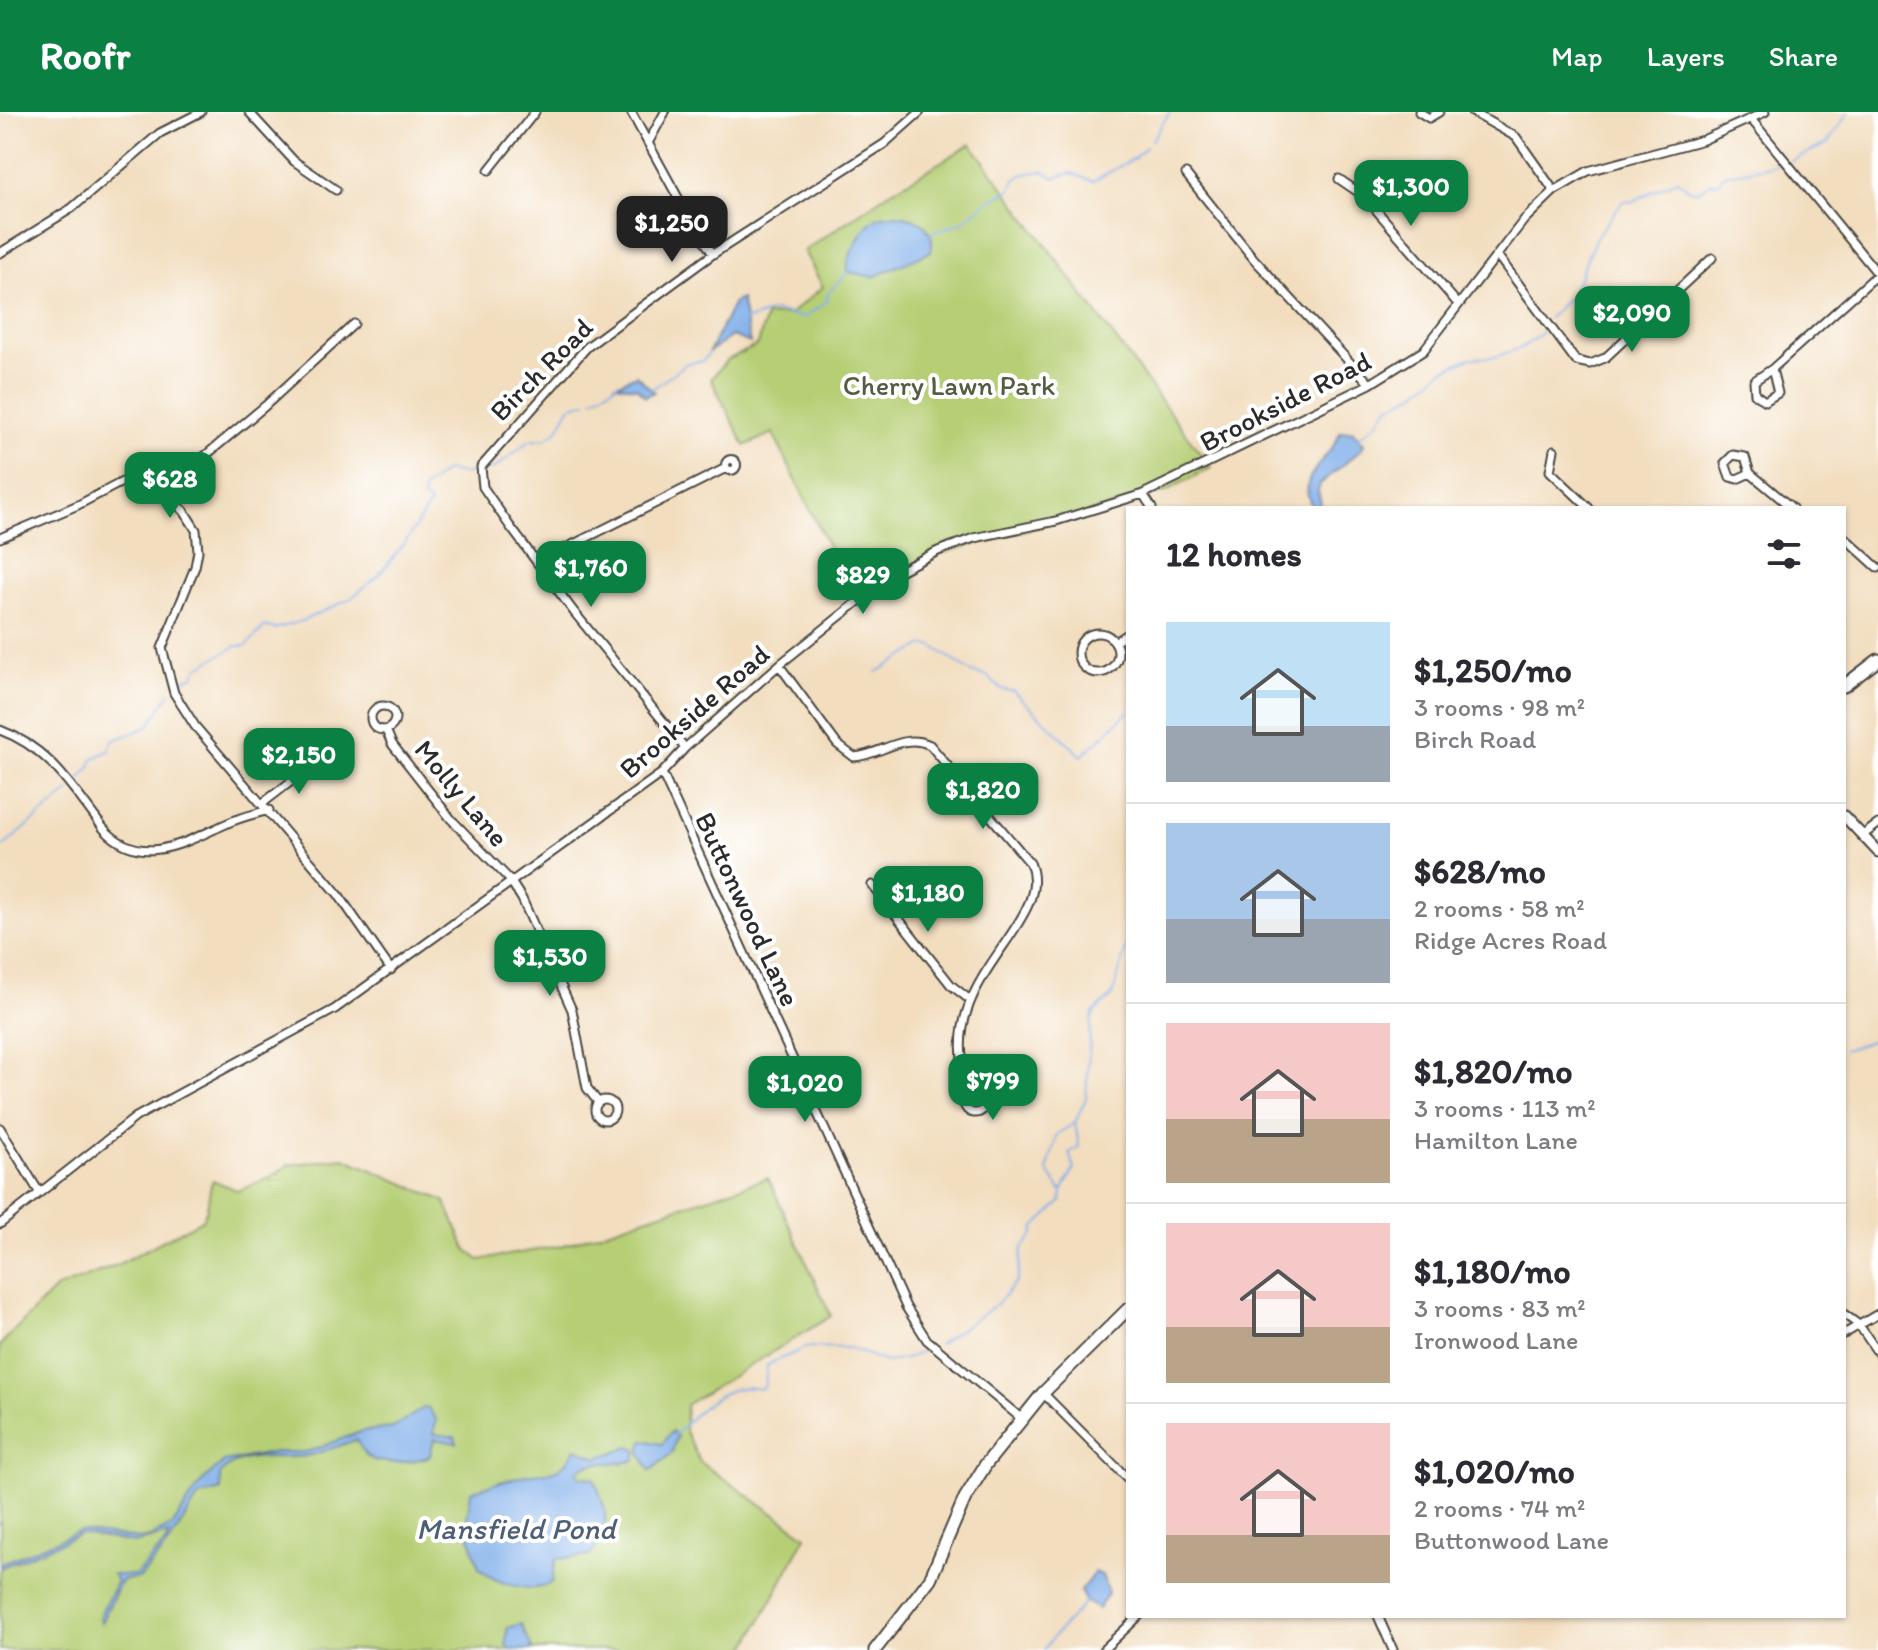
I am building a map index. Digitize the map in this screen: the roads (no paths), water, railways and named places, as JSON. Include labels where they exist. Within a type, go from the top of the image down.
[{"type":"main road","points":[[1846,684],[1878,660]]},
{"type":"main road","points":[[875,1650],[930,1579],[965,1498],[986,1464],[1043,1393],[1126,1311]]},
{"type":"street","points":[[0,253],[72,208],[160,133],[201,112]]},
{"type":"street","points":[[249,112],[294,161],[336,190]]},
{"type":"street","points":[[489,170],[535,112]]},
{"type":"street","points":[[631,112],[713,254]]},
{"type":"street","points":[[648,143],[665,112]]},
{"type":"street","name":"Birch Road","points":[[538,562],[488,494],[480,472],[487,457],[587,347],[713,254],[858,162],[920,112]]},
{"type":"street","points":[[1419,112],[1429,118],[1439,112]]},
{"type":"street","points":[[1472,112],[1516,137],[1554,191]]},
{"type":"street","name":"Brookside Road","points":[[0,1224],[136,1117],[312,1023],[391,970],[510,880],[662,773],[685,748],[779,665],[873,588],[938,551],[1143,494],[1370,384],[1423,351],[1524,220],[1554,191],[1588,171],[1703,140],[1765,112]]},
{"type":"street","points":[[1751,119],[1878,274],[1772,369],[1754,381],[1759,399],[1770,400],[1778,393],[1772,369]]},
{"type":"street","points":[[1186,174],[1254,259],[1370,384]]},
{"type":"street","points":[[1339,179],[1364,196],[1458,304]]},
{"type":"street","points":[[1497,255],[1542,310],[1563,347],[1576,361],[1590,364],[1712,258]]},
{"type":"street","points":[[164,490],[265,406],[354,324]]},
{"type":"street","points":[[1554,450],[1550,471],[1587,506]]},
{"type":"street","points":[[685,748],[574,612],[538,562],[726,468]]},
{"type":"street","points":[[1750,473],[1790,506]]},
{"type":"street","points":[[0,538],[78,505],[122,482],[143,481],[164,490],[191,522],[198,537],[195,567],[162,648],[174,691],[195,726],[338,894],[391,970]]},
{"type":"street","points":[[1143,494],[1151,506]]},
{"type":"street","points":[[1846,539],[1878,568]]},
{"type":"street","points":[[1105,634],[1115,642],[1118,654],[1109,669],[1097,673],[1082,664],[1078,652],[1087,636],[1105,634]]},
{"type":"street","points":[[1115,642],[1126,634]]},
{"type":"street","points":[[779,665],[837,744],[854,757],[871,756],[904,740],[918,739],[930,745],[1030,863],[1037,878],[1030,905],[987,966],[970,1000],[962,1030],[961,1055],[971,1092]]},
{"type":"street","points":[[0,730],[37,748],[74,787],[112,838],[144,849],[176,847],[230,821],[269,810]]},
{"type":"street","name":"Molly Lane","points":[[386,730],[392,744],[451,819],[510,880],[536,925],[572,1010],[587,1088],[598,1102]]},
{"type":"street","points":[[263,803],[315,763]]},
{"type":"street","name":"Buttonwood Lane","points":[[662,773],[906,1307],[927,1340],[1022,1419]]},
{"type":"street","points":[[1846,818],[1878,852]]},
{"type":"street","points":[[1863,835],[1878,824]]},
{"type":"street","points":[[872,885],[951,985],[970,1000]]},
{"type":"street","points":[[0,1128],[39,1192]]},
{"type":"street","points":[[1846,1333],[1878,1314]]},
{"type":"street","points":[[1846,1315],[1859,1325],[1878,1353]]},
{"type":"street","points":[[1043,1393],[1126,1477]]},
{"type":"street","points":[[1103,1650],[1137,1618]]},
{"type":"street","points":[[1379,1618],[1393,1650]]},
{"type":"water","points":[[895,215],[924,224],[931,236],[931,252],[873,277],[848,272],[851,253],[868,225],[879,217]]},
{"type":"water","points":[[741,299],[750,343],[732,336],[709,352],[734,303]]},
{"type":"water","points":[[636,375],[654,392],[645,396],[637,388],[616,384]]},
{"type":"water","points":[[1353,431],[1364,444],[1361,450],[1320,484],[1318,491],[1322,506],[1312,506],[1308,496],[1311,476],[1340,432]]},
{"type":"water","points":[[423,1408],[429,1409],[436,1419],[434,1434],[455,1437],[457,1443],[434,1439],[430,1456],[407,1462],[373,1459],[365,1454],[356,1440],[306,1456],[248,1459],[228,1466],[220,1474],[221,1490],[199,1496],[170,1542],[140,1578],[122,1580],[101,1622],[99,1617],[117,1581],[113,1575],[136,1575],[167,1541],[169,1534],[135,1543],[81,1534],[0,1568],[0,1564],[80,1531],[139,1539],[150,1537],[172,1526],[202,1482],[224,1462],[275,1452],[306,1452],[363,1431],[393,1428]]},
{"type":"water","points":[[672,1431],[677,1436],[672,1453],[650,1471],[640,1452],[643,1440],[662,1444]]},
{"type":"water","name":"Mansfield Pond","points":[[630,1447],[637,1450],[635,1460],[590,1464],[577,1472],[580,1477],[594,1478],[604,1509],[602,1537],[589,1556],[556,1559],[552,1582],[535,1588],[504,1583],[479,1568],[466,1525],[471,1491],[558,1469],[576,1448],[597,1458]]},
{"type":"water","points":[[1095,1572],[1102,1575],[1108,1593],[1098,1609],[1086,1602],[1080,1591]]},
{"type":"water","points":[[521,1624],[533,1650],[510,1650],[506,1644],[507,1628]]},
{"type":"waterway","points":[[1152,140],[1170,112]]},
{"type":"waterway","points":[[1791,161],[1828,143],[1848,112]]},
{"type":"waterway","points":[[930,234],[962,222],[991,199],[1011,190],[1015,179],[1023,174],[1044,171],[1054,178],[1070,173],[1093,181],[1135,158],[1146,147]]},
{"type":"waterway","points":[[1549,318],[1572,294],[1596,237],[1623,201],[1631,202],[1677,180],[1690,190],[1699,191],[1709,183],[1718,183],[1724,175],[1785,163]]},
{"type":"waterway","points":[[745,321],[774,311],[804,318],[827,301],[828,293],[848,272]]},
{"type":"waterway","points":[[1357,439],[1375,425],[1388,407],[1413,395],[1442,371],[1470,358],[1495,357],[1523,347],[1541,334],[1545,324]]},
{"type":"waterway","points":[[651,390],[687,363],[703,361],[709,353]]},
{"type":"waterway","points":[[593,399],[619,383]]},
{"type":"waterway","points":[[549,436],[557,431],[570,407],[586,402]]},
{"type":"waterway","points":[[185,679],[194,676],[197,668],[236,646],[246,646],[265,626],[275,629],[302,621],[350,599],[378,576],[407,540],[430,504],[423,498],[424,488],[446,471],[463,474],[495,468],[529,441],[546,439]]},
{"type":"waterway","points":[[877,672],[924,645],[931,645],[971,672],[987,676],[1001,689],[1013,691],[1082,756],[1126,714]]},
{"type":"waterway","points":[[74,786],[90,768],[92,759],[110,750],[112,741],[148,727],[170,693]]},
{"type":"waterway","points":[[0,849],[70,791]]},
{"type":"waterway","points":[[939,1344],[996,1305],[1017,1281],[1022,1249],[1034,1234],[1035,1227],[1061,1202],[1062,1192],[1047,1171],[1057,1134],[1075,1123],[1086,1098],[1091,1022],[1094,1012],[1113,995],[1126,946]]},
{"type":"waterway","points":[[1846,1049],[1878,1039]]},
{"type":"waterway","points":[[1062,1191],[1074,1169],[1069,1153],[1079,1147],[1075,1123]]},
{"type":"waterway","points":[[674,1435],[702,1408],[723,1394],[734,1389],[760,1389],[765,1386],[767,1365],[808,1347],[849,1348],[887,1362],[906,1359],[927,1349]]},
{"type":"waterway","points":[[1044,1650],[1086,1600]]},
{"type":"park label","name":"Cherry Lawn Park","points":[[949,385]]}]
